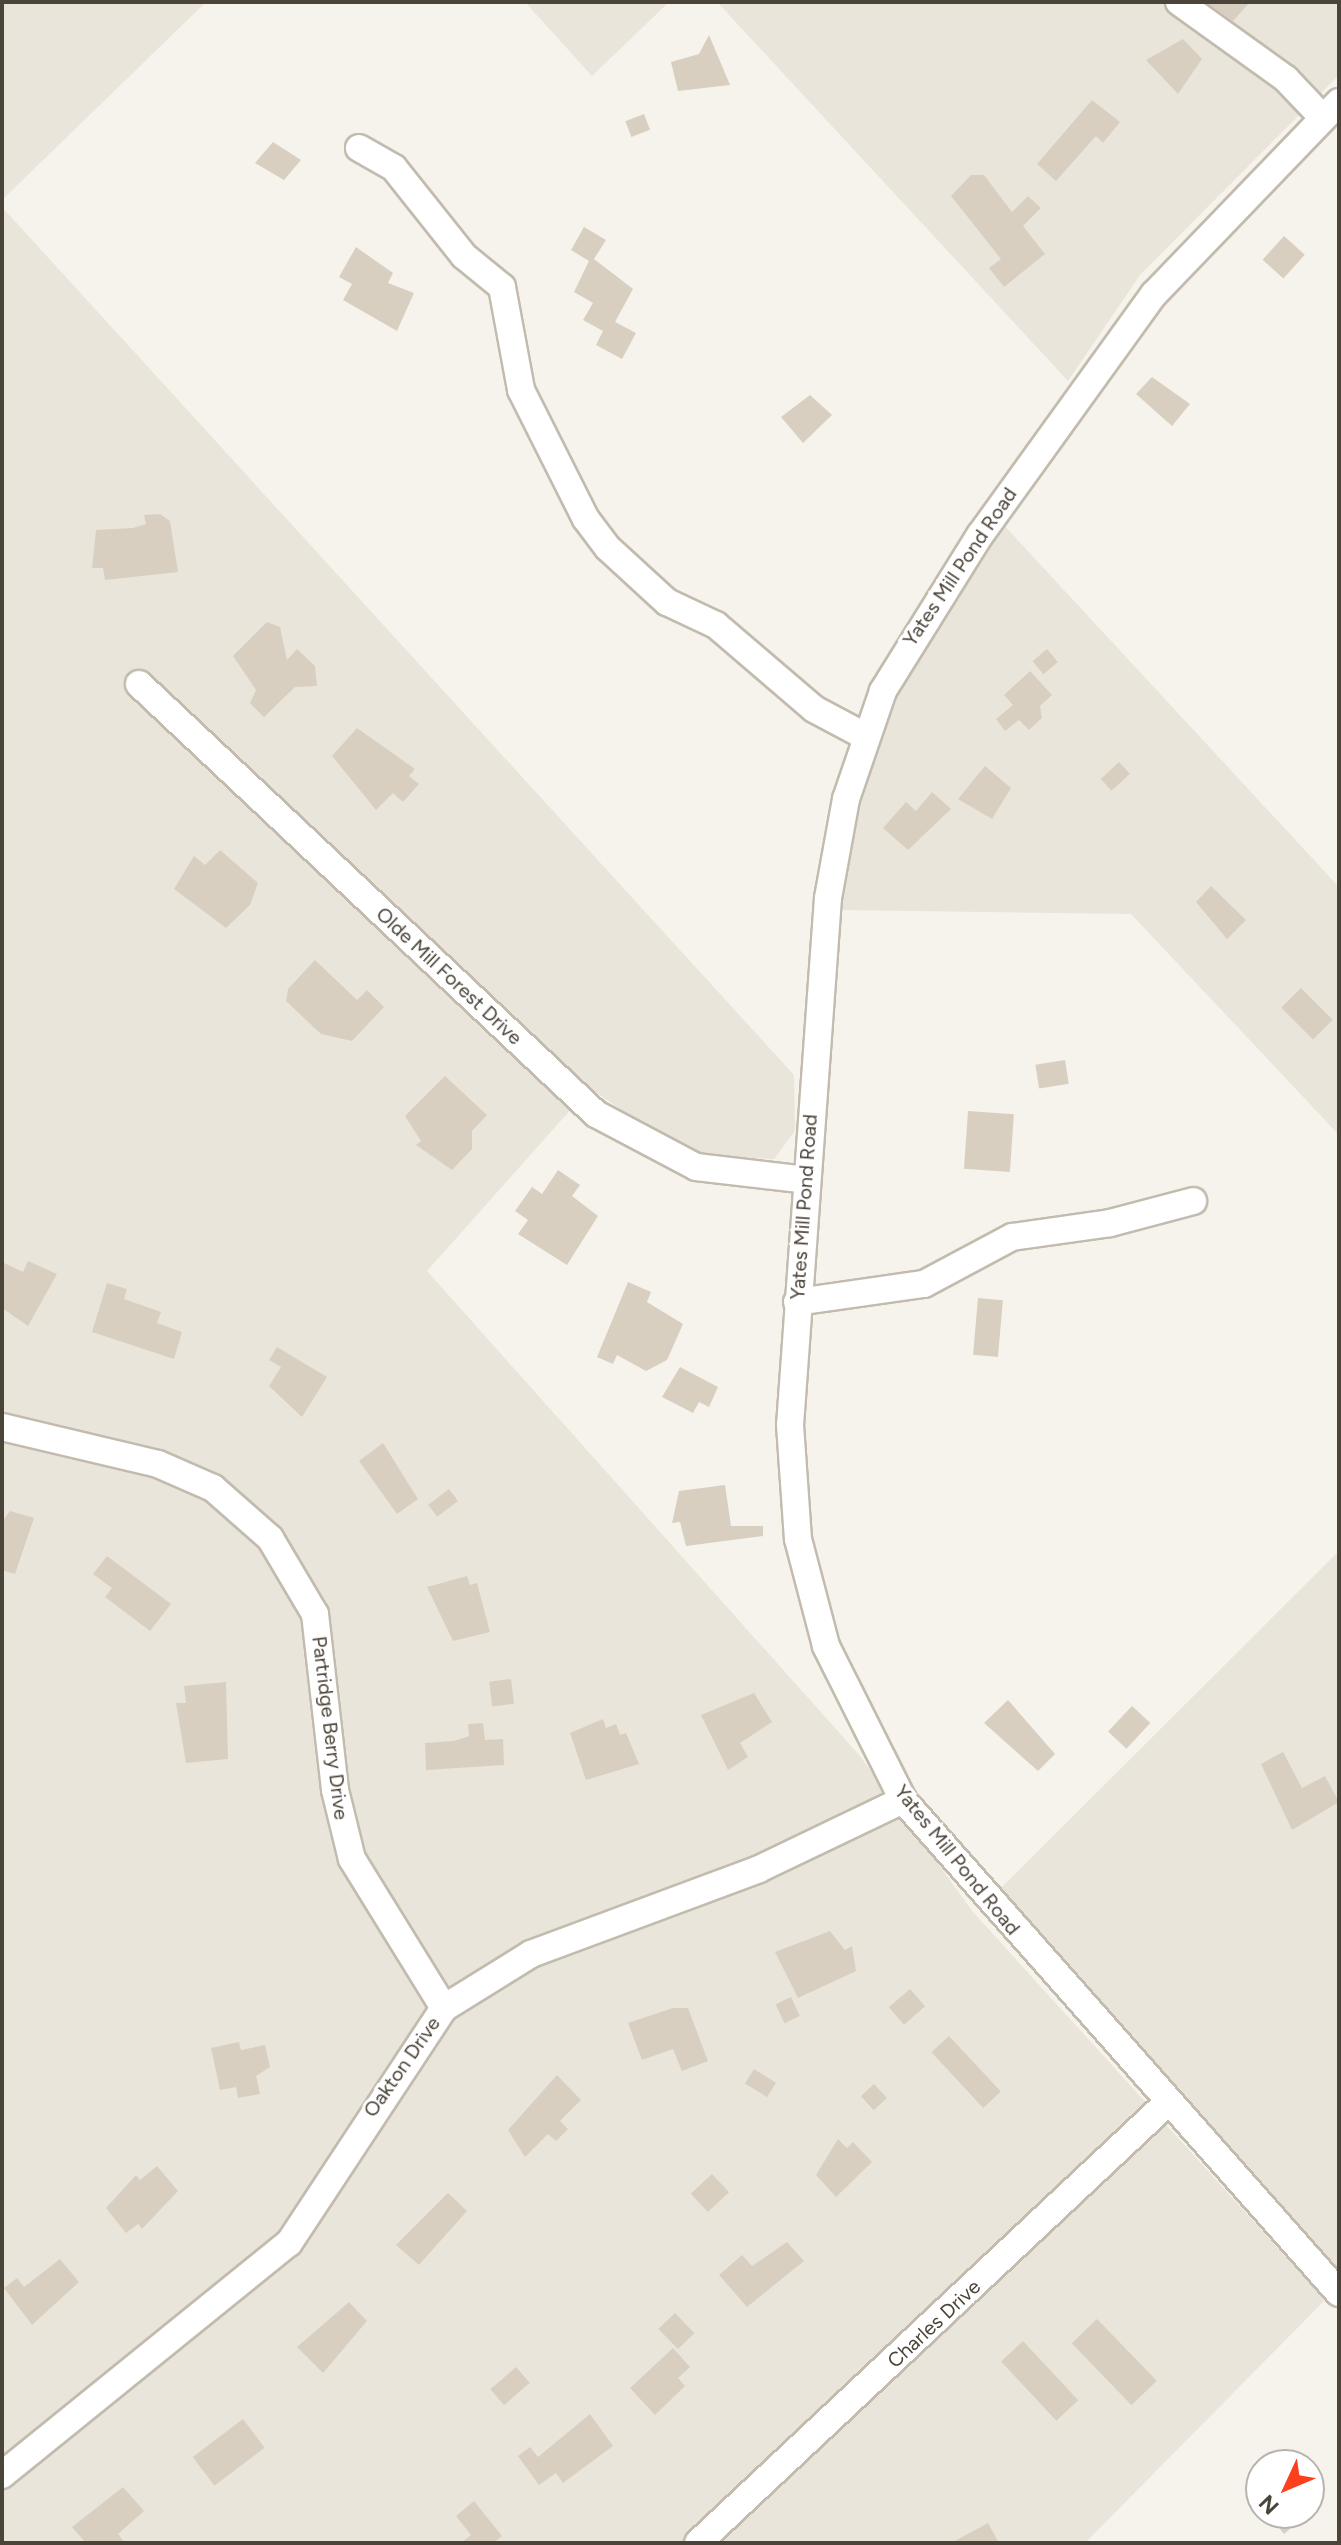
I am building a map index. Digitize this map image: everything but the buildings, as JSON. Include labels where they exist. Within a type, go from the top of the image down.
[{"type":"street","points":[[1179,2],[1331,110]]},
{"type":"street","name":"Yates Mill Pond Road","points":[[1331,110],[1195,247],[1096,369],[912,638],[865,736],[828,898],[790,1425],[798,1539],[826,1646],[903,1800],[1167,2103],[1339,2293]]},
{"type":"street","points":[[359,148],[394,168],[464,256],[502,287],[521,390],[608,548],[667,602],[716,625],[814,709],[865,736]]},
{"type":"street","name":"Olde Mill Forest Drive","points":[[139,684],[596,1114],[696,1167],[806,1180]]},
{"type":"street","points":[[797,1302],[924,1284],[1012,1237],[1110,1223],[1193,1201]]},
{"type":"street","name":"Partridge Berry Drive","points":[[2,1427],[158,1464],[213,1488],[270,1538],[315,1614],[335,1790],[352,1859],[444,2008]]},
{"type":"street","name":"Oakton Drive","points":[[2,2475],[289,2243],[444,2008],[531,1954],[759,1869],[903,1800]]},
{"type":"street","name":"Charles Drive","points":[[698,2543],[1167,2103]]},
{"type":"shaded area","points":[[2,2],[206,2],[2,200]]},
{"type":"shaded area","points":[[525,2],[669,2],[592,76]]},
{"type":"shaded area","points":[[717,2],[1339,2],[1339,75],[1140,275],[1068,381]]},
{"type":"shaded area","points":[[2,207],[794,1075],[795,1131],[774,1159],[708,1156],[667,1142],[590,1088],[427,1271],[860,1756],[973,1912],[1325,2300],[1085,2543],[2,2543]]},
{"type":"shaded area","points":[[1001,522],[1339,887],[1339,1135],[1131,914],[842,910],[851,832],[901,674]]},
{"type":"shaded area","points":[[1339,1551],[1339,2269],[994,1895]]}]
